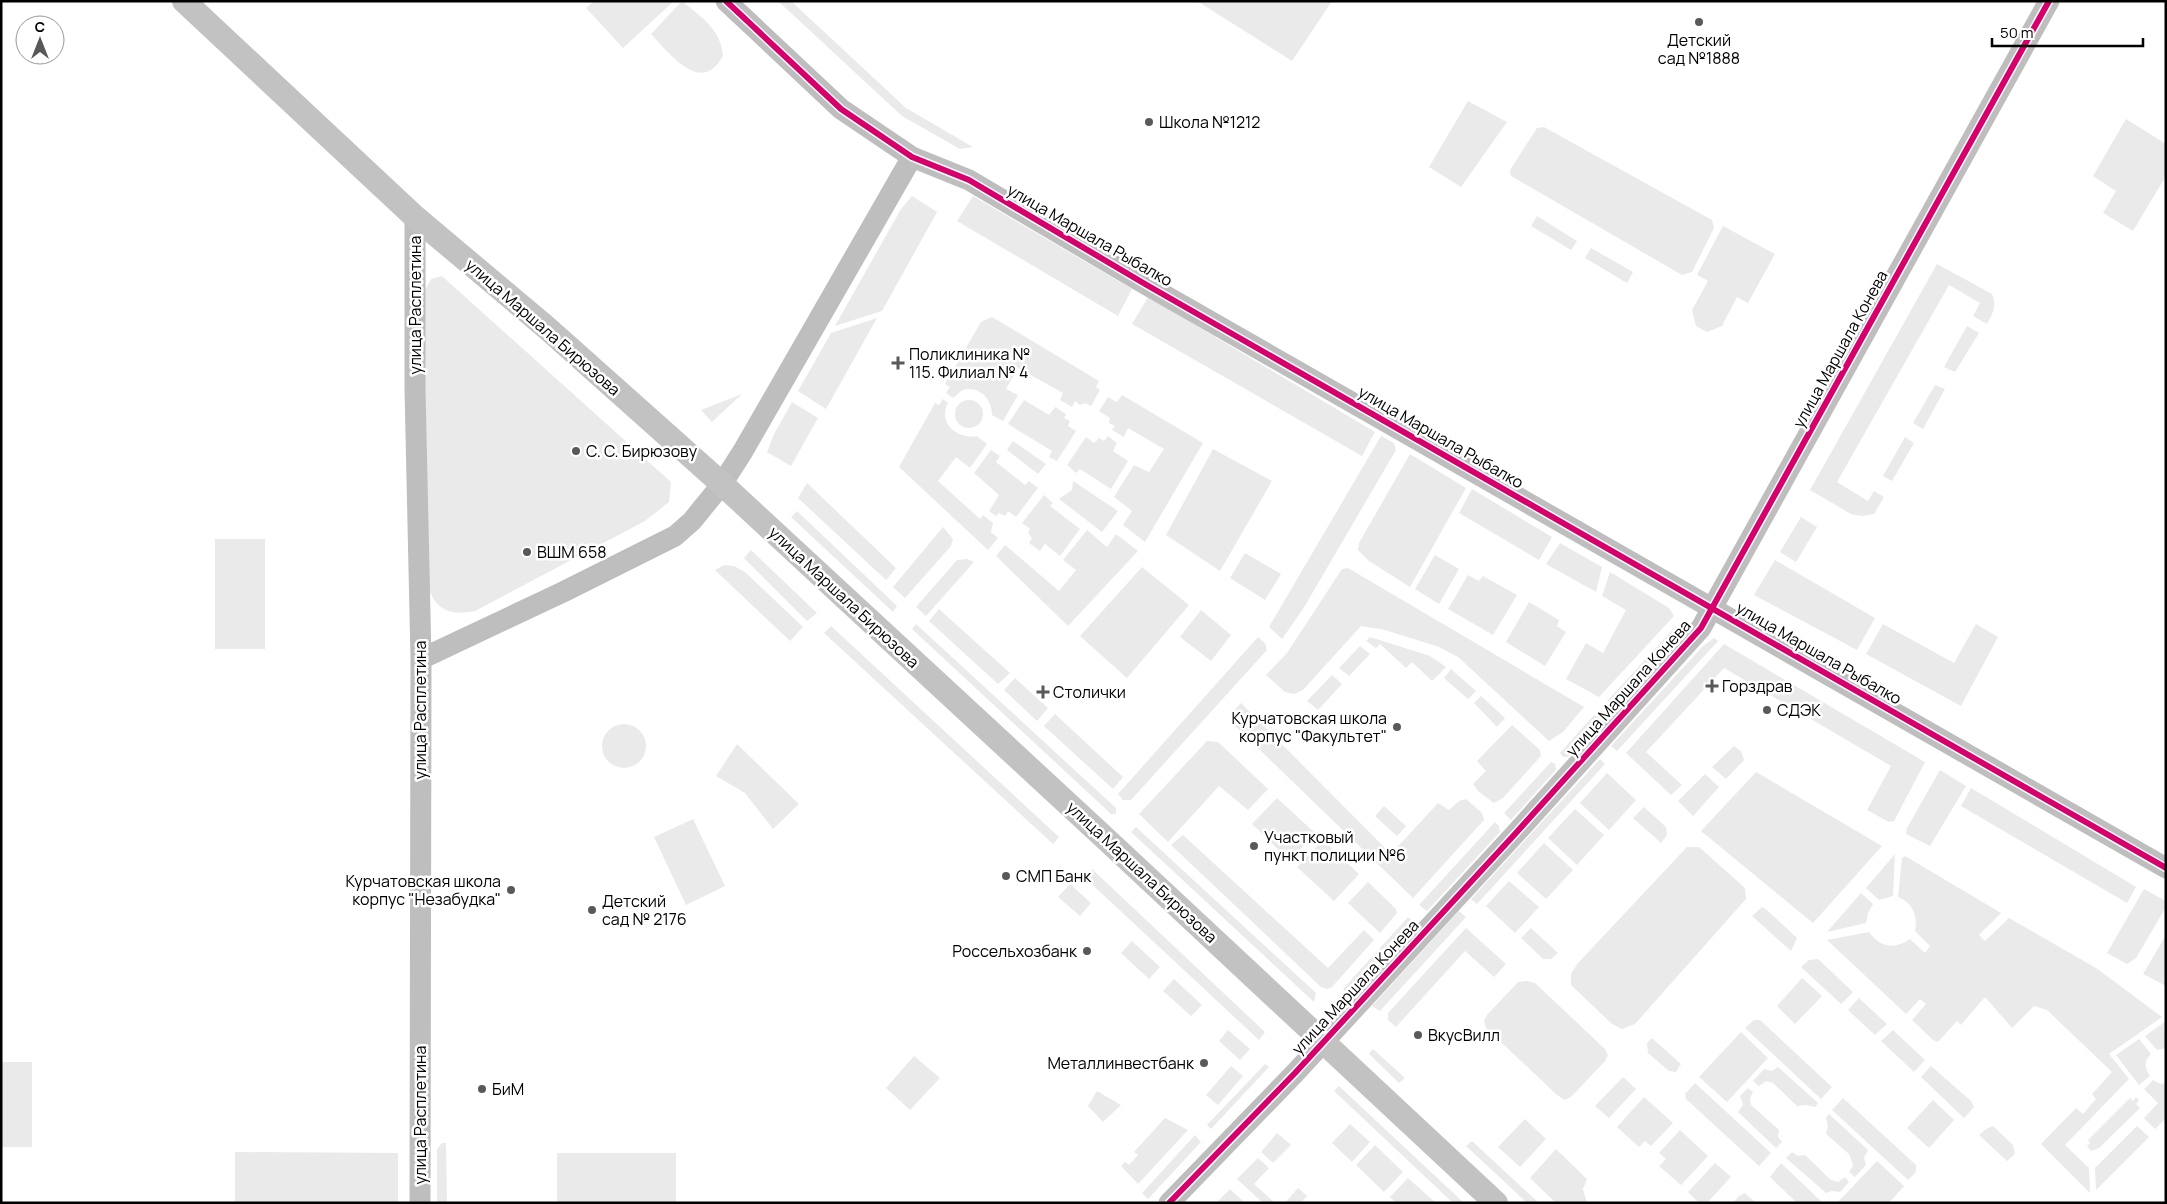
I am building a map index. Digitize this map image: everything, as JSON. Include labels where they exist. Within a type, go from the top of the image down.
[{"type":"main road","name":"улица Маршала Бирюзова","points":[[184,1],[415,217],[547,328],[722,484],[1496,1203]]},
{"type":"street","name":"улица Маршала Рыбалко","points":[[726,1],[841,109],[912,157],[969,180],[1151,288],[2166,868]]},
{"type":"street","name":"улица Маршала Конева","points":[[1169,1203],[1323,1042],[1515,834],[1701,628],[2049,1]]},
{"type":"street","points":[[421,658],[563,592],[675,536],[692,521],[722,484],[743,451],[912,157]]},
{"type":"street","name":"улица Расплетина","points":[[415,217],[415,389],[421,658],[420,1203]]},
{"type":"shaded area","points":[[594,1],[674,1],[623,48],[586,8]]},
{"type":"shaded area","points":[[682,1],[709,24],[718,38],[721,47],[723,56],[714,67],[705,72],[696,72],[686,68],[667,52],[651,34]]},
{"type":"shaded area","points":[[778,1],[791,1],[906,108],[973,147],[960,149],[902,116]]},
{"type":"shaded area","points":[[1197,1],[1332,1],[1292,61]]},
{"type":"shaded area","points":[[1468,101],[1507,122],[1461,187],[1429,167]]},
{"type":"shaded area","points":[[2126,119],[2166,144],[2166,176],[2133,231],[2103,213],[2116,191],[2093,176]]},
{"type":"shaded area","points":[[1544,127],[1712,220],[1714,228],[1692,272],[1682,275],[1511,176],[1510,170],[1537,128]]},
{"type":"shaded area","points":[[912,196],[937,212],[882,311],[835,326],[901,209]]},
{"type":"shaded area","points":[[973,196],[1132,289],[1118,316],[957,221]]},
{"type":"shaded area","points":[[1537,216],[1577,241],[1571,250],[1531,226]]},
{"type":"shaded area","points":[[1723,226],[1775,254],[1748,303],[1737,297],[1722,326],[1707,332],[1696,326],[1692,310],[1708,281],[1697,275]]},
{"type":"shaded area","points":[[1591,248],[1633,272],[1627,283],[1585,258]]},
{"type":"shaded area","points":[[1937,264],[1992,294],[1994,302],[1993,313],[1987,324],[1973,316],[1980,303],[1949,285],[1837,482],[1868,501],[1874,491],[1884,497],[1874,514],[1862,516],[1851,514],[1810,490]]},
{"type":"shaded area","points":[[442,276],[671,482],[669,502],[645,521],[475,611],[458,613],[439,606],[427,585],[424,292],[431,279]]},
{"type":"shaded area","points":[[1148,297],[1375,432],[1362,456],[1132,324]]},
{"type":"shaded area","points":[[992,317],[1099,381],[1096,387],[1100,390],[1091,406],[1085,403],[1080,405],[1075,401],[1072,407],[1060,400],[1063,393],[1018,368],[1006,389],[1018,395],[1003,421],[992,415],[990,404],[980,392],[969,389],[963,390],[953,398],[946,393],[950,387],[945,384],[981,322]]},
{"type":"shaded area","points":[[877,318],[826,409],[798,391],[831,333]]},
{"type":"shaded area","points":[[1967,326],[1979,333],[1955,372],[1944,367]]},
{"type":"shaded area","points":[[1935,385],[1945,389],[1923,429],[1913,423]]},
{"type":"shaded area","points":[[742,394],[712,422],[701,410]]},
{"type":"shaded area","points":[[1122,395],[1203,443],[1145,542],[1123,525],[1132,511],[1114,497],[1134,465],[1149,472],[1164,449],[1128,428],[1124,437],[1112,430],[1115,426],[1109,423],[1110,418],[1099,411],[1108,397],[1117,402]]},
{"type":"shaded area","points":[[943,399],[948,403],[945,417],[951,428],[963,435],[977,436],[987,444],[970,468],[956,457],[938,481],[980,519],[983,515],[993,523],[991,532],[998,538],[988,550],[899,467],[935,403],[939,405]]},
{"type":"shaded area","points":[[969,400],[979,404],[983,414],[979,424],[969,428],[959,424],[955,414],[959,404]]},
{"type":"shaded area","points":[[1024,400],[1049,415],[1055,407],[1066,414],[1064,418],[1070,421],[1068,426],[1076,431],[1057,461],[1049,457],[1052,451],[1008,424]]},
{"type":"shaded area","points":[[792,402],[818,418],[791,466],[767,452],[774,434]]},
{"type":"shaded area","points":[[1108,436],[1117,443],[1113,451],[1128,461],[1111,489],[1080,469],[1076,473],[1067,465],[1086,437],[1094,443],[1099,438],[1104,441]]},
{"type":"shaded area","points":[[1381,436],[1394,443],[1396,450],[1303,609],[1282,639],[1269,627]]},
{"type":"shaded area","points":[[1905,437],[1914,443],[1892,481],[1883,476]]},
{"type":"shaded area","points":[[1013,441],[1046,464],[1038,474],[1007,450]]},
{"type":"shaded area","points":[[1213,449],[1272,481],[1220,571],[1166,535]]},
{"type":"shaded area","points":[[991,450],[1000,456],[996,462],[1025,485],[1029,481],[1038,488],[1016,517],[1008,511],[1005,516],[999,513],[996,516],[989,511],[999,495],[974,473]]},
{"type":"shaded area","points":[[1410,454],[1466,488],[1410,587],[1369,561],[1358,550],[1359,543]]},
{"type":"shaded area","points":[[1073,481],[1118,511],[1102,532],[1059,499],[1072,490]]},
{"type":"shaded area","points":[[807,483],[896,568],[886,580],[798,498]]},
{"type":"shaded area","points":[[1472,489],[1552,537],[1539,560],[1459,513]]},
{"type":"shaded area","points":[[1044,495],[1053,503],[1050,506],[1080,529],[1060,556],[1045,544],[1040,551],[1029,543],[1032,538],[1028,533],[1030,529],[1022,523]]},
{"type":"shaded area","points":[[797,511],[897,606],[893,612],[791,517]]},
{"type":"shaded area","points":[[1801,517],[1817,527],[1796,562],[1780,552]]},
{"type":"shaded area","points":[[943,527],[953,539],[951,546],[905,598],[893,587]]},
{"type":"shaded area","points":[[1087,530],[1107,547],[1116,534],[1138,551],[1068,626],[996,556],[1005,545],[1059,591],[1076,570],[1063,560]]},
{"type":"shaded area","points":[[215,539],[265,539],[265,649],[215,649]]},
{"type":"shaded area","points":[[1560,543],[1602,567],[1596,592],[1546,564]]},
{"type":"shaded area","points":[[751,550],[817,613],[807,621],[744,558]]},
{"type":"shaded area","points":[[1245,553],[1281,574],[1265,600],[1230,578]]},
{"type":"shaded area","points":[[1435,555],[1459,569],[1439,604],[1415,589]]},
{"type":"shaded area","points":[[967,559],[974,562],[926,616],[916,607],[957,560]]},
{"type":"shaded area","points":[[1775,560],[1875,618],[1857,650],[1754,595]]},
{"type":"shaded area","points":[[724,565],[734,566],[745,572],[803,627],[790,641],[715,570]]},
{"type":"shaded area","points":[[1142,567],[1189,605],[1127,678],[1080,636]]},
{"type":"shaded area","points":[[1348,568],[1584,707],[1563,732],[1549,741],[1458,657],[1439,647],[1385,630],[1361,626],[1303,690],[1294,694],[1285,692],[1266,675],[1287,653],[1342,569]]},
{"type":"shaded area","points":[[1610,572],[1669,608],[1674,616],[1599,697],[1566,679],[1586,643],[1603,653],[1626,610],[1602,596]]},
{"type":"shaded area","points":[[1468,575],[1479,581],[1483,576],[1517,595],[1493,635],[1448,609]]},
{"type":"shaded area","points":[[1529,602],[1559,620],[1557,626],[1566,632],[1545,666],[1506,642]]},
{"type":"shaded area","points":[[939,609],[1010,673],[998,684],[929,621]]},
{"type":"shaded area","points":[[1201,610],[1231,635],[1211,661],[1180,637]]},
{"type":"shaded area","points":[[916,624],[1116,808],[1116,814],[1111,814],[912,629]]},
{"type":"shaded area","points":[[1883,624],[1954,663],[1976,624],[1998,637],[1961,706],[1866,654]]},
{"type":"shaded area","points":[[831,626],[1059,837],[1053,844],[824,633]]},
{"type":"shaded area","points":[[1676,626],[1681,634],[1617,703],[1611,704],[1607,701]]},
{"type":"shaded area","points":[[1258,637],[1265,643],[1267,650],[1131,800],[1123,800],[1118,794]]},
{"type":"shaded area","points":[[1370,637],[1430,656],[1446,667],[1432,681],[1412,662],[1406,668],[1380,644],[1376,648],[1366,641]]},
{"type":"shaded area","points":[[1714,638],[1718,641],[1617,751],[1611,746],[1703,646]]},
{"type":"shaded area","points":[[1724,644],[1925,762],[1894,821],[1889,822],[1867,810],[1891,766],[1724,668],[1646,752],[1682,785],[1671,795],[1626,753]]},
{"type":"shaded area","points":[[1360,646],[1370,654],[1349,676],[1339,668]]},
{"type":"shaded area","points":[[1451,669],[1476,691],[1468,699],[1444,678]]},
{"type":"shaded area","points":[[1332,675],[1342,684],[1318,710],[1307,701]]},
{"type":"shaded area","points":[[1015,678],[1048,708],[1037,721],[1004,690]]},
{"type":"shaded area","points":[[1481,696],[1505,718],[1497,727],[1474,703]]},
{"type":"shaded area","points":[[1241,703],[1392,853],[1438,803],[1449,810],[1459,801],[1466,799],[1482,813],[1484,820],[1413,898],[1231,722],[1231,714]]},
{"type":"shaded area","points":[[1055,714],[1123,777],[1113,789],[1044,726]]},
{"type":"shaded area","points":[[1594,715],[1603,719],[1568,757],[1563,757],[1560,753]]},
{"type":"shaded area","points":[[624,724],[636,728],[642,734],[646,746],[642,758],[636,764],[624,768],[612,764],[606,758],[602,746],[606,734],[612,728]]},
{"type":"shaded area","points":[[1512,725],[1540,750],[1541,756],[1503,798],[1494,803],[1479,792],[1473,784],[1486,771],[1477,761]]},
{"type":"shaded area","points":[[1207,741],[1218,742],[1268,789],[1248,810],[1219,786],[1168,842],[1139,814]]},
{"type":"shaded area","points":[[737,744],[799,804],[773,829],[745,793],[716,776]]},
{"type":"shaded area","points":[[1734,746],[1741,751],[1744,760],[1726,779],[1712,767]]},
{"type":"shaded area","points":[[1600,759],[1605,764],[1477,904],[1471,899]]},
{"type":"shaded area","points":[[1551,762],[1555,764],[1556,770],[1511,820],[1504,813]]},
{"type":"shaded area","points":[[1940,770],[1966,786],[1930,846],[1906,834],[1907,828]]},
{"type":"shaded area","points":[[1756,772],[1882,846],[1813,923],[1701,831]]},
{"type":"shaded area","points":[[1607,773],[1636,800],[1609,830],[1580,803]]},
{"type":"shaded area","points":[[1705,774],[1719,787],[1693,816],[1678,801]]},
{"type":"shaded area","points":[[1971,788],[2136,887],[2127,903],[1961,806]]},
{"type":"shaded area","points":[[1277,798],[1315,833],[1290,861],[1252,824]]},
{"type":"shaded area","points":[[1384,806],[1406,826],[1397,836],[1375,816]]},
{"type":"shaded area","points":[[1644,807],[1666,827],[1667,835],[1661,843],[1633,818]]},
{"type":"shaded area","points":[[1575,809],[1604,835],[1577,865],[1548,838]]},
{"type":"shaded area","points":[[693,819],[725,886],[686,905],[654,837]]},
{"type":"shaded area","points":[[1495,822],[1499,826],[1500,832],[1427,911],[1419,905]]},
{"type":"shaded area","points":[[1136,827],[1316,993],[1314,1002],[1131,832]]},
{"type":"shaded area","points":[[1183,835],[1328,968],[1364,930],[1374,940],[1332,987],[1327,989],[1321,987],[1171,845]]},
{"type":"shaded area","points":[[1323,840],[1359,874],[1334,901],[1297,867]]},
{"type":"shaded area","points":[[1544,843],[1573,870],[1546,899],[1517,873]]},
{"type":"shaded area","points":[[1687,847],[1699,847],[1745,888],[1746,899],[1635,1024],[1622,1029],[1612,1024],[1571,985],[1571,974],[1578,963]]},
{"type":"shaded area","points":[[1895,854],[1893,896],[1879,900],[1866,888]]},
{"type":"shaded area","points":[[1905,856],[2001,913],[1979,935],[1985,941],[2009,918],[2096,968],[2162,1017],[2109,1054],[2129,1079],[2065,1145],[2089,1168],[2090,1193],[2041,1144],[2076,1108],[2083,1114],[2096,1099],[2092,1094],[2112,1072],[2047,1010],[2034,1006],[2012,1028],[1985,997],[1961,1025],[1957,1021],[1938,1042],[1933,1040],[1912,1020],[1926,1004],[1920,999],[1906,1014],[1827,940],[1869,932],[1883,944],[1893,946],[1910,939],[1925,953],[1930,946],[1915,931],[1916,920],[1911,906],[1898,897],[1902,858]]},
{"type":"shaded area","points":[[1092,869],[1265,1032],[1259,1040],[1084,877]]},
{"type":"shaded area","points":[[1509,881],[1539,907],[1515,933],[1486,906]]},
{"type":"shaded area","points":[[1368,882],[1396,909],[1397,913],[1380,933],[1348,903]]},
{"type":"shaded area","points":[[1070,884],[1091,903],[1080,916],[1058,897]]},
{"type":"shaded area","points":[[2144,889],[2164,900],[2166,907],[2136,958],[2127,964],[2107,953]]},
{"type":"shaded area","points":[[1861,893],[1873,904],[1868,913],[1866,923],[1827,932]]},
{"type":"shaded area","points":[[1762,907],[1797,938],[1791,951],[1752,916]]},
{"type":"shaded area","points":[[1459,911],[1466,917],[1380,1011],[1372,1006]]},
{"type":"shaded area","points":[[1408,917],[1416,924],[1349,995],[1343,989]]},
{"type":"shaded area","points":[[1466,928],[1506,964],[1494,977],[1465,951],[1396,1027],[1388,1020],[1388,1013]]},
{"type":"shaded area","points":[[1531,928],[1558,953],[1551,959],[1543,959],[1521,938]]},
{"type":"shaded area","points":[[2166,935],[2166,986],[2143,974]]},
{"type":"shaded area","points":[[1132,941],[1160,967],[1149,979],[1121,953]]},
{"type":"shaded area","points":[[1818,959],[1853,992],[1841,1004],[1801,967],[1809,960]]},
{"type":"shaded area","points":[[1802,978],[1822,996],[1795,1024],[1777,1006]]},
{"type":"shaded area","points":[[1174,979],[1202,1005],[1191,1016],[1163,991]]},
{"type":"shaded area","points":[[1527,981],[1535,983],[1605,1049],[1608,1055],[1605,1061],[1572,1096],[1565,1100],[1557,1095],[1486,1028],[1484,1021],[1487,1015],[1518,982]]},
{"type":"shaded area","points":[[1859,998],[1887,1024],[1875,1035],[1848,1010]]},
{"type":"shaded area","points":[[1754,1020],[1760,1020],[1832,1087],[1821,1099],[1745,1028]]},
{"type":"shaded area","points":[[2166,1021],[2166,1048],[2157,1050],[2145,1036]]},
{"type":"shaded area","points":[[1228,1030],[1250,1049],[1240,1060],[1219,1041]]},
{"type":"shaded area","points":[[1893,1030],[1925,1060],[1914,1072],[1881,1041]]},
{"type":"shaded area","points":[[1741,1032],[1768,1058],[1727,1102],[1699,1077]]},
{"type":"shaded area","points":[[1652,1038],[1681,1064],[1676,1072],[1669,1071],[1648,1053],[1647,1043]]},
{"type":"shaded area","points":[[2139,1039],[2151,1054],[2146,1064],[2150,1076],[2139,1085],[2116,1055]]},
{"type":"shaded area","points":[[1373,1049],[1405,1078],[1399,1083],[1369,1054]]},
{"type":"shaded area","points":[[914,1056],[940,1078],[910,1110],[886,1088]]},
{"type":"shaded area","points":[[1,1062],[32,1062],[32,1147],[1,1147]]},
{"type":"shaded area","points":[[1265,1064],[1269,1067],[1211,1129],[1207,1125]]},
{"type":"shaded area","points":[[1231,1066],[1243,1076],[1218,1105],[1206,1095]]},
{"type":"shaded area","points":[[1931,1066],[1971,1101],[1974,1107],[1964,1118],[1921,1077]]},
{"type":"shaded area","points":[[1778,1067],[1818,1103],[1815,1107],[1797,1106],[1773,1083],[1766,1081],[1759,1086],[1753,1081],[1764,1069],[1772,1071]]},
{"type":"shaded area","points":[[1623,1077],[1636,1089],[1609,1118],[1595,1106]]},
{"type":"shaded area","points":[[2153,1080],[2161,1084],[2166,1083],[2166,1118],[2155,1129],[2144,1118],[2158,1103],[2144,1089]]},
{"type":"shaded area","points":[[1695,1083],[1771,1153],[1759,1166],[1686,1099],[1685,1094]]},
{"type":"shaded area","points":[[1339,1086],[1464,1203],[1453,1203],[1334,1091]]},
{"type":"shaded area","points":[[1748,1088],[1753,1092],[1750,1098],[1751,1105],[1779,1130],[1778,1137],[1782,1142],[1776,1148],[1738,1112],[1743,1105],[1740,1096]]},
{"type":"shaded area","points":[[1097,1091],[1121,1105],[1103,1122],[1088,1106]]},
{"type":"shaded area","points":[[1644,1097],[1673,1123],[1651,1146],[1645,1141],[1639,1147],[1617,1127]]},
{"type":"shaded area","points":[[2136,1097],[2139,1100],[2136,1104],[2140,1108],[2099,1148],[2091,1151],[2087,1146],[2090,1143],[2088,1140],[2130,1098],[2133,1101]]},
{"type":"shaded area","points":[[1843,1098],[1916,1165],[1916,1172],[1908,1180],[1832,1110]]},
{"type":"shaded area","points":[[1933,1100],[1954,1120],[1929,1148],[1907,1128]]},
{"type":"shaded area","points":[[1829,1114],[1868,1150],[1864,1158],[1866,1165],[1855,1177],[1849,1172],[1853,1165],[1849,1154],[1826,1134],[1828,1126],[1826,1118]]},
{"type":"shaded area","points":[[1165,1118],[1188,1130],[1138,1184],[1121,1166],[1125,1162],[1129,1165],[1138,1155],[1134,1152]]},
{"type":"shaded area","points":[[1525,1119],[1546,1139],[1520,1167],[1498,1147]]},
{"type":"shaded area","points":[[1350,1124],[1370,1142],[1352,1162],[1332,1143]]},
{"type":"shaded area","points":[[1993,1126],[2013,1145],[2015,1154],[2007,1161],[1979,1135]]},
{"type":"shaded area","points":[[2137,1126],[2149,1137],[2096,1190],[2095,1168]]},
{"type":"shaded area","points":[[1680,1130],[1708,1156],[1681,1185],[1659,1166],[1666,1159],[1659,1153]]},
{"type":"shaded area","points":[[1277,1133],[1291,1145],[1273,1163],[1261,1152]]},
{"type":"shaded area","points":[[1195,1135],[1201,1142],[1148,1199],[1142,1193]]},
{"type":"shaded area","points":[[1472,1141],[1539,1203],[1527,1203],[1466,1146]]},
{"type":"shaded area","points":[[442,1143],[446,1143],[447,1203],[437,1203],[437,1149]]},
{"type":"shaded area","points":[[1375,1145],[1403,1172],[1384,1192],[1356,1165]]},
{"type":"shaded area","points":[[1556,1149],[1587,1179],[1583,1189],[1587,1203],[1556,1203],[1530,1178]]},
{"type":"shaded area","points":[[235,1152],[398,1153],[398,1203],[235,1203]]},
{"type":"shaded area","points":[[1792,1152],[1798,1156],[1805,1155],[1831,1180],[1838,1182],[1845,1177],[1849,1182],[1840,1192],[1832,1191],[1826,1193],[1786,1158]]},
{"type":"shaded area","points":[[557,1153],[676,1153],[676,1203],[557,1203]]},
{"type":"shaded area","points":[[1258,1158],[1269,1168],[1254,1184],[1275,1203],[1263,1203],[1237,1179]]},
{"type":"shaded area","points":[[1877,1161],[1904,1186],[1889,1203],[1837,1203]]},
{"type":"shaded area","points":[[1715,1163],[1731,1177],[1707,1203],[1699,1203],[1688,1192]]},
{"type":"shaded area","points":[[1781,1163],[1823,1203],[1797,1203],[1770,1177]]},
{"type":"shaded area","points":[[1408,1178],[1436,1203],[1396,1203],[1390,1197]]},
{"type":"shaded area","points":[[1298,1188],[1307,1196],[1301,1203],[1285,1203]]},
{"type":"shaded area","points":[[1230,1189],[1245,1203],[1216,1203]]},
{"type":"shaded area","points":[[1745,1193],[1756,1203],[1733,1203],[1739,1196]]},
{"type":"cycle path","points":[[726,1],[841,109],[912,157],[969,180],[1145,284],[2166,868]]},
{"type":"cycle path","points":[[1169,1203],[1295,1073],[1701,628],[2049,1]]},
{"type":"place","name":"Детский сад №1888","points":[[1699,22]]},
{"type":"place","name":"Школа №1212","points":[[1149,122]]},
{"type":"place","name":"Поликлиника № 115. Филиал № 4","points":[[898,363]]},
{"type":"place","name":"С. С. Бирюзову","points":[[576,451]]},
{"type":"place","name":"ВШM 658","points":[[527,552]]},
{"type":"place","name":"Горздрав","points":[[1712,686]]},
{"type":"place","name":"Столички","points":[[1043,692]]},
{"type":"place","name":"СДЭК","points":[[1767,710]]},
{"type":"place","name":"Курчатовская школа корпус \"Факультет\"","points":[[1397,727]]},
{"type":"place","name":"Участковый пункт полиции №6","points":[[1254,846]]},
{"type":"place","name":"СМП Банк","points":[[1006,876]]},
{"type":"place","name":"Курчатовская школа корпус \"Незабудка\"","points":[[511,890]]},
{"type":"place","name":"Детский сад № 2176","points":[[592,910]]},
{"type":"place","name":"Россельхозбанк","points":[[1087,951]]},
{"type":"place","name":"ВкусВилл","points":[[1418,1035]]},
{"type":"place","name":"Металлинвестбанк","points":[[1204,1063]]},
{"type":"place","name":"БиМ","points":[[482,1089]]}]
